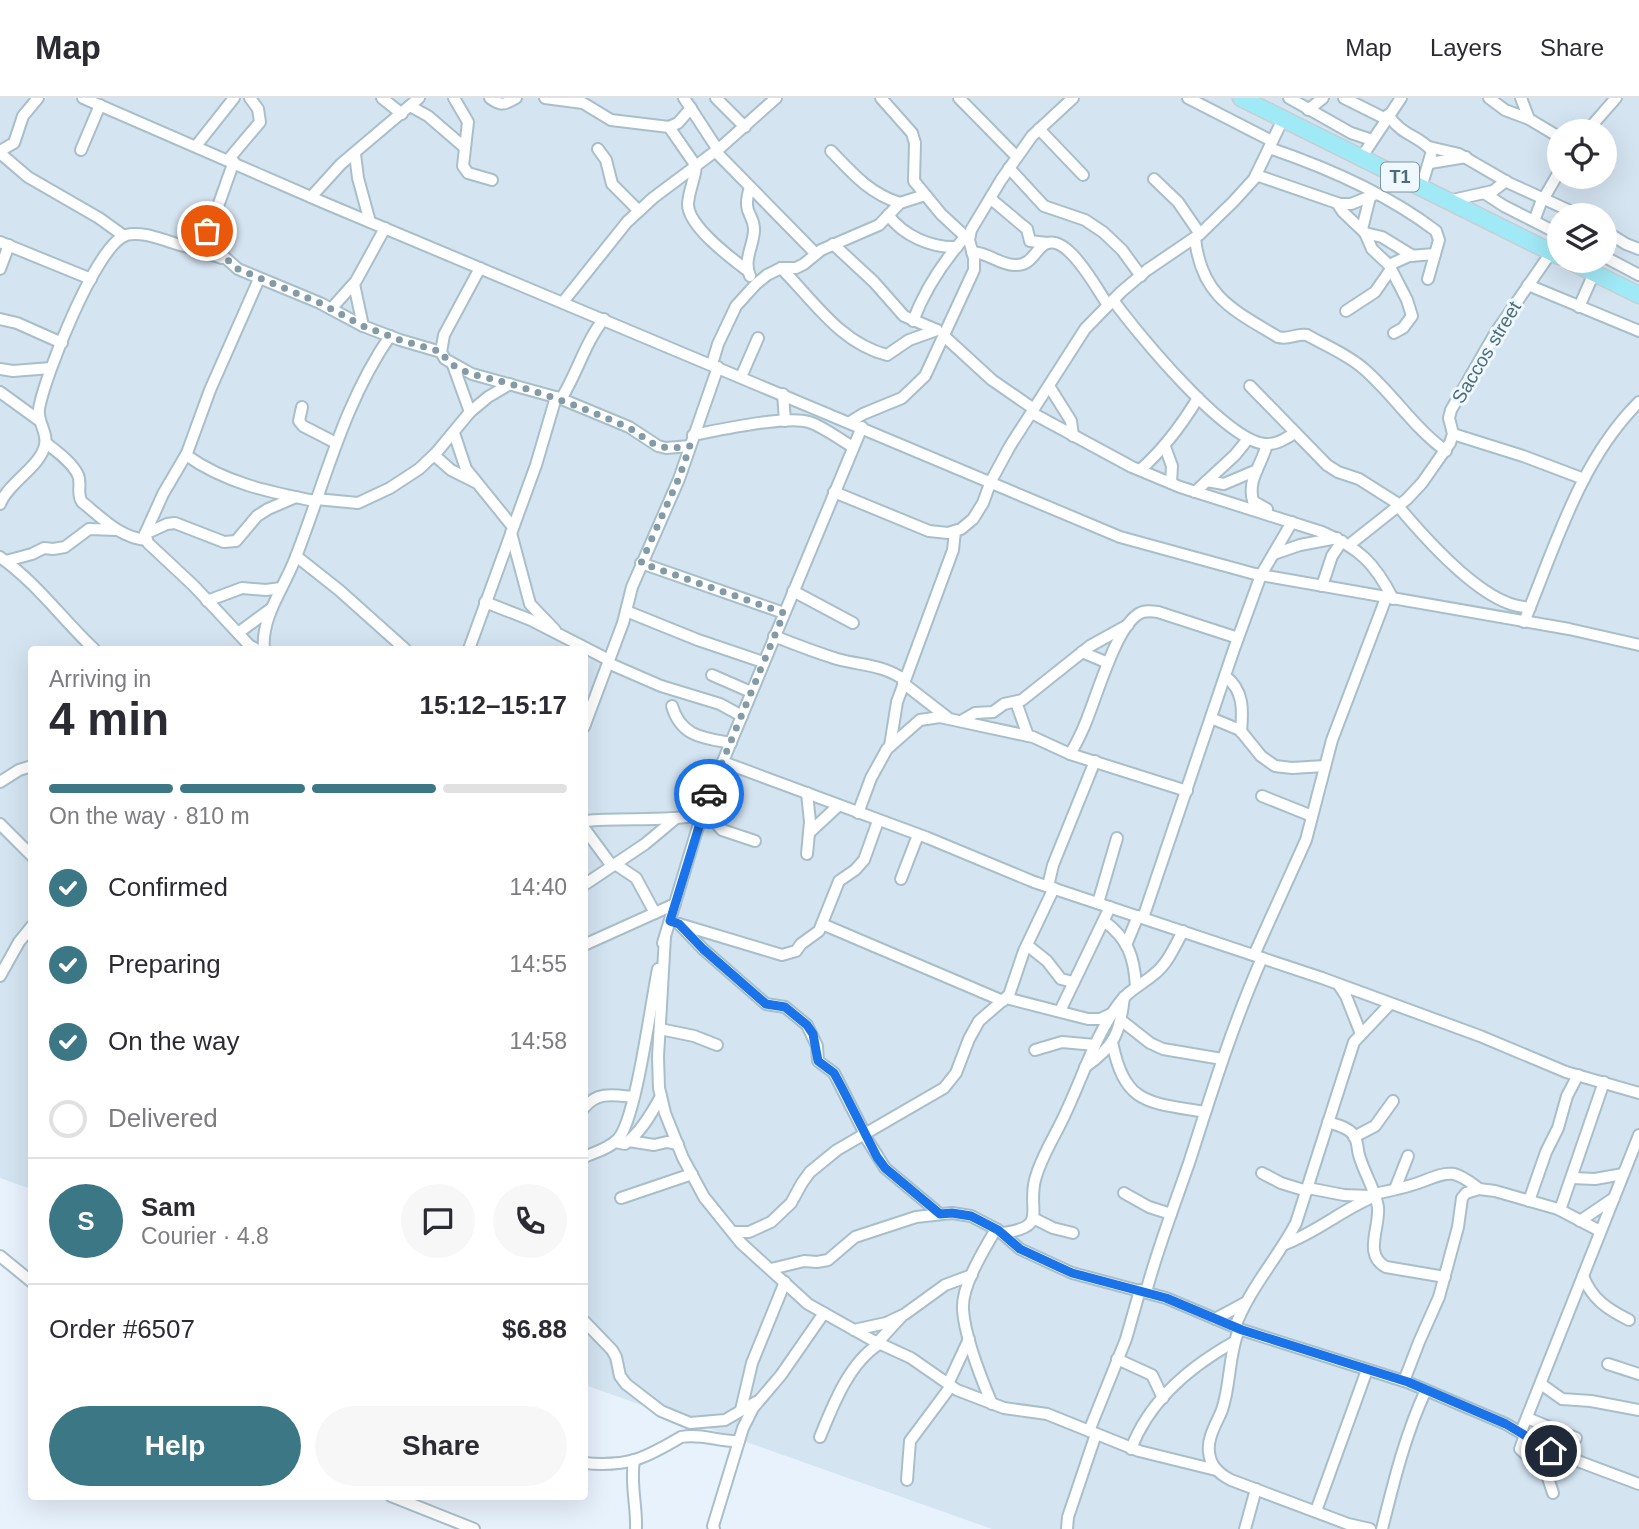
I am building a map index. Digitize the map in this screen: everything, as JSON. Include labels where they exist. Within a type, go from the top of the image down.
[{"type":"highway","name":"T1","points":[[1241,98],[1421,188],[1547,246]]},
{"type":"highway","points":[[1594,273],[1639,295]]},
{"type":"street","points":[[38,98],[23,116],[14,144],[1,155],[28,177],[99,218],[124,236]]},
{"type":"street","points":[[83,98],[370,222],[1120,537],[1261,575],[1639,645]]},
{"type":"street","points":[[196,146],[234,98]]},
{"type":"street","points":[[188,247],[203,240],[231,161],[260,122],[258,108],[250,98]]},
{"type":"street","points":[[382,98],[410,106],[428,116],[464,147]]},
{"type":"street","points":[[454,98],[468,122],[463,166],[468,173],[492,180]]},
{"type":"street","points":[[490,98],[500,105],[516,98]]},
{"type":"street","points":[[545,98],[588,105],[611,120],[669,127],[678,122],[690,102]]},
{"type":"street","points":[[716,98],[745,127]]},
{"type":"street","points":[[563,302],[599,254],[639,211],[717,151],[776,98]]},
{"type":"street","points":[[850,422],[902,398],[914,388],[933,361],[942,333],[974,270],[974,258],[967,238],[915,181],[915,143],[912,133],[881,98]]},
{"type":"street","points":[[959,98],[1017,157]]},
{"type":"street","points":[[905,342],[920,303],[943,262],[967,238],[1017,157],[1040,129],[1073,98]]},
{"type":"street","points":[[1188,98],[1271,145],[1322,167],[1436,231],[1439,240],[1428,279]]},
{"type":"street","points":[[1289,98],[1351,133],[1372,140]]},
{"type":"street","points":[[1308,110],[1324,98]]},
{"type":"street","points":[[1344,98],[1387,117],[1401,131],[1429,147],[1466,157],[1506,181],[1555,203]]},
{"type":"street","points":[[1361,158],[1401,98]]},
{"type":"street","points":[[1489,98],[1505,110],[1547,130]]},
{"type":"street","points":[[1521,98],[1529,119]]},
{"type":"street","points":[[1598,119],[1616,98]]},
{"type":"street","points":[[690,102],[717,151],[816,254]]},
{"type":"street","points":[[81,150],[100,105]]},
{"type":"street","points":[[312,197],[341,164],[410,106]]},
{"type":"street","points":[[834,492],[929,531],[948,533],[961,529],[973,519],[983,503],[990,481],[1085,329],[1141,276],[1198,236],[1233,202],[1256,175],[1283,119]]},
{"type":"street","points":[[669,127],[696,166],[689,210],[709,239],[748,271],[756,284]]},
{"type":"street","points":[[1040,129],[1083,175]]},
{"type":"street","points":[[1421,188],[1430,163],[1432,151],[1429,147]]},
{"type":"street","points":[[598,149],[606,160],[612,184],[639,211]]},
{"type":"street","points":[[831,151],[866,187],[883,198],[900,203]]},
{"type":"street","points":[[355,154],[358,178],[370,222]]},
{"type":"street","points":[[1430,163],[1466,157]]},
{"type":"street","points":[[1009,168],[1044,206],[1085,220],[1103,232],[1122,250],[1141,276]]},
{"type":"street","points":[[1256,175],[1337,203],[1351,204],[1373,195]]},
{"type":"street","points":[[1154,179],[1178,202],[1198,236],[1200,267],[1223,303],[1278,337],[1288,340],[1301,334],[1307,335],[1343,354],[1363,368],[1428,437],[1446,451]]},
{"type":"street","points":[[1448,201],[1493,191],[1506,181]]},
{"type":"street","points":[[748,271],[754,227],[746,208],[750,187]]},
{"type":"street","points":[[1534,221],[1548,189]]},
{"type":"street","points":[[1484,193],[1547,228]]},
{"type":"street","points":[[588,717],[641,563],[679,478],[715,366],[718,344],[736,306],[767,275],[781,268],[796,268],[833,244],[879,225],[900,203],[925,195]]},
{"type":"street","points":[[1373,195],[1364,231],[1372,249],[1390,267],[1412,316],[1403,328],[1394,333]]},
{"type":"street","points":[[991,199],[1027,229],[1030,241],[1060,244],[1075,256],[1151,349],[1198,398],[1248,439],[1267,444],[1275,443],[1295,433]]},
{"type":"street","points":[[1337,203],[1364,231],[1382,237],[1413,256]]},
{"type":"street","points":[[887,215],[893,223],[927,244],[957,247]]},
{"type":"street","points":[[331,309],[354,284],[385,228]]},
{"type":"street","points":[[207,231],[213,247],[238,269],[331,309],[363,326],[442,352]]},
{"type":"street","points":[[0,504],[5,493],[40,457],[46,443],[38,414],[51,368],[104,255],[124,236],[138,233],[225,258]]},
{"type":"street","points":[[1617,239],[1639,249]]},
{"type":"street","points":[[0,269],[5,243],[91,279]]},
{"type":"street","points":[[972,252],[1014,265],[1030,261],[1046,243]]},
{"type":"street","points":[[833,244],[904,316],[942,333],[992,380],[1033,411],[1073,436],[1171,484],[1343,541],[1364,555],[1381,575],[1390,599],[1332,740],[1306,840],[1258,956],[1171,1214],[1117,1359],[1092,1433],[1067,1529]]},
{"type":"street","points":[[1346,311],[1375,292],[1390,267],[1413,256],[1435,254]]},
{"type":"street","name":"Saccos street","points":[[1343,541],[1399,505],[1422,483],[1446,451],[1453,434],[1449,418],[1451,410],[1496,332],[1547,262]]},
{"type":"street","points":[[1617,263],[1639,275]]},
{"type":"street","points":[[480,268],[444,335],[442,352],[445,359],[453,365],[472,374],[558,398],[629,428],[666,448],[739,426],[785,421],[810,422],[853,447]]},
{"type":"street","points":[[781,268],[851,340],[887,355],[905,342],[942,333]]},
{"type":"street","points":[[1579,307],[1594,273]]},
{"type":"street","points":[[146,537],[163,494],[186,455],[217,372],[259,278]]},
{"type":"street","points":[[354,284],[363,326]]},
{"type":"street","points":[[1528,285],[1639,331]]},
{"type":"street","points":[[0,319],[17,323],[62,343]]},
{"type":"street","points":[[470,646],[558,398],[570,385],[594,332],[604,319]]},
{"type":"street","points":[[264,646],[265,629],[272,608],[296,556],[336,443],[356,394],[390,336]]},
{"type":"street","points":[[741,377],[758,338]]},
{"type":"street","points":[[453,365],[470,412]]},
{"type":"street","points":[[0,369],[13,371],[51,368]]},
{"type":"street","points":[[186,455],[206,469],[226,478],[274,493],[296,498],[358,503],[390,488],[419,469],[470,412],[510,384]]},
{"type":"street","points":[[1049,386],[1071,421],[1073,436]]},
{"type":"street","points":[[1250,386],[1327,465],[1359,479],[1399,505],[1454,565],[1473,581],[1496,598],[1530,608]]},
{"type":"street","points":[[0,392],[41,421]]},
{"type":"street","points":[[783,394],[785,421]]},
{"type":"street","points":[[1140,470],[1165,447],[1198,398]]},
{"type":"street","points":[[1524,622],[1584,479],[1639,402]]},
{"type":"street","points":[[302,407],[299,421],[303,426],[336,443]]},
{"type":"street","points":[[588,1155],[615,1142],[623,1131],[665,937],[674,922],[675,904],[702,812],[862,427]]},
{"type":"street","points":[[454,433],[466,469],[512,530],[530,604],[559,635]]},
{"type":"street","points":[[1453,434],[1584,479]]},
{"type":"street","points":[[1195,492],[1230,460],[1248,439]]},
{"type":"street","points":[[46,443],[70,464],[79,476],[79,496],[82,502],[116,530],[133,538],[146,537],[167,524],[175,523],[207,536],[232,542],[240,538],[257,516],[275,505],[296,498]]},
{"type":"street","points":[[1207,481],[1224,484],[1252,472],[1263,460],[1267,444]]},
{"type":"street","points":[[1165,447],[1172,466],[1171,484]]},
{"type":"street","points":[[433,455],[451,470],[477,482]]},
{"type":"street","points":[[1230,460],[1252,472]]},
{"type":"street","points":[[1252,472],[1252,497],[1257,504],[1267,509],[1269,515]]},
{"type":"street","points":[[1126,945],[1141,917],[1187,791],[1261,575],[1292,522]]},
{"type":"street","points":[[3,559],[32,554],[44,548],[65,547],[89,529],[116,530]]},
{"type":"street","points":[[890,746],[897,702],[953,550],[955,531]]},
{"type":"street","points":[[146,537],[157,553],[194,586],[253,646]]},
{"type":"street","points":[[1274,554],[1300,545],[1343,541]]},
{"type":"street","points":[[1322,586],[1332,556],[1343,541]]},
{"type":"street","points":[[296,556],[402,646]]},
{"type":"street","points":[[3,559],[39,590],[91,646]]},
{"type":"street","points":[[641,563],[784,613]]},
{"type":"street","points":[[207,601],[242,587],[266,590],[281,588]]},
{"type":"street","points":[[793,591],[853,623]]},
{"type":"street","points":[[485,602],[531,620],[579,646]]},
{"type":"street","points":[[238,633],[272,608]]},
{"type":"street","points":[[626,611],[763,662]]},
{"type":"street","points":[[1070,754],[1108,663],[1136,615],[1145,611],[1158,612],[1238,638]]},
{"type":"street","points":[[961,721],[975,713],[993,712],[1004,704],[1030,695],[1082,652],[1128,625]]},
{"type":"street","points":[[774,635],[837,659],[891,670],[949,718]]},
{"type":"street","points":[[588,651],[649,682],[712,701],[741,716]]},
{"type":"street","points":[[1082,652],[1108,663]]},
{"type":"street","points":[[712,675],[751,692]]},
{"type":"street","points":[[1225,676],[1236,685],[1240,693],[1241,732]]},
{"type":"street","points":[[1016,702],[1028,736]]},
{"type":"street","points":[[672,706],[679,724],[686,729],[704,738],[731,743]]},
{"type":"street","points":[[858,813],[871,778],[890,746],[920,720],[940,717],[1028,736],[1070,754],[1187,791]]},
{"type":"street","points":[[1211,718],[1241,732],[1261,756],[1275,765],[1292,768],[1325,766]]},
{"type":"street","points":[[733,1232],[749,1232],[771,1222],[791,1203],[810,1172],[836,1150],[944,1088],[956,1073],[979,1021],[1004,999],[1016,978],[1051,887],[1053,865],[1095,761]]},
{"type":"street","points":[[723,762],[1051,887],[1339,985],[1480,1036],[1566,1072],[1639,1093]]},
{"type":"street","points":[[0,782],[19,769],[28,767]]},
{"type":"street","points":[[807,793],[810,832],[807,854]]},
{"type":"street","points":[[1262,796],[1312,816]]},
{"type":"street","points":[[810,832],[838,806]]},
{"type":"street","points":[[588,818],[675,819],[702,812]]},
{"type":"street","points":[[702,812],[722,830],[755,841]]},
{"type":"street","points":[[588,882],[675,819]]},
{"type":"street","points":[[674,922],[785,955],[796,951],[819,931],[839,881],[864,860],[878,821]]},
{"type":"street","points":[[0,824],[28,852]]},
{"type":"street","points":[[588,833],[614,865],[636,878],[654,913]]},
{"type":"street","points":[[901,879],[918,835]]},
{"type":"street","points":[[1098,903],[1117,838]]},
{"type":"street","points":[[588,943],[675,904]]},
{"type":"street","points":[[1060,1011],[1110,907]]},
{"type":"street","points":[[1104,921],[1118,932],[1126,945],[1133,960],[1136,986]]},
{"type":"street","points":[[674,922],[766,1004],[785,1007],[807,1025],[813,1034],[818,1061],[834,1073],[885,1168],[940,1214]]},
{"type":"street","points":[[822,924],[1004,999],[1088,1019],[1113,1013]]},
{"type":"street","points":[[0,976],[28,931]]},
{"type":"street","points":[[999,1231],[1026,1228],[1032,1218],[1034,1184],[1040,1165],[1054,1140],[1095,1045],[1125,996],[1160,969],[1183,931]]},
{"type":"street","points":[[665,937],[658,1067],[665,1113],[704,1197],[741,1242],[808,1304],[911,1358],[949,1385],[992,1404],[1047,1414],[1132,1448],[1216,1470],[1231,1480],[1316,1511],[1331,1524],[1370,1529]]},
{"type":"street","points":[[1027,946],[1046,961],[1061,979],[1073,982]]},
{"type":"street","points":[[1339,985],[1361,1034]]},
{"type":"street","points":[[1085,1067],[1104,1053],[1112,1042],[1122,1021],[1125,996]]},
{"type":"street","points":[[1216,1470],[1210,1460],[1208,1444],[1226,1396],[1231,1352],[1245,1303],[1285,1244],[1308,1189],[1318,1148],[1354,1042],[1390,1004]]},
{"type":"street","points":[[1122,1021],[1150,1043],[1163,1049],[1222,1059]]},
{"type":"street","points":[[660,1029],[695,1035],[717,1045]]},
{"type":"street","points":[[1035,1051],[1062,1042],[1095,1045]]},
{"type":"street","points":[[1112,1042],[1124,1082],[1135,1094],[1170,1106],[1205,1112]]},
{"type":"street","points":[[1529,1201],[1546,1152],[1558,1128],[1567,1096],[1578,1075]]},
{"type":"street","points":[[1560,1210],[1604,1082]]},
{"type":"street","points":[[588,1104],[603,1095],[632,1097]]},
{"type":"street","points":[[629,1141],[643,1125],[661,1096]]},
{"type":"street","points":[[1354,1137],[1376,1126],[1393,1101]]},
{"type":"street","points":[[1328,1122],[1343,1127],[1354,1137],[1374,1196],[1378,1223],[1374,1254],[1378,1263],[1386,1267],[1445,1277]]},
{"type":"street","points":[[1553,1493],[1547,1475],[1520,1449],[1523,1433],[1639,1135]]},
{"type":"street","points":[[615,1142],[678,1144]]},
{"type":"street","points":[[1395,1189],[1409,1156]]},
{"type":"street","points":[[1285,1244],[1310,1233],[1340,1213],[1374,1196],[1418,1183],[1440,1173],[1449,1172],[1468,1180],[1479,1189]]},
{"type":"street","points":[[1262,1173],[1281,1183],[1308,1189],[1344,1195],[1374,1196]]},
{"type":"street","points":[[621,1198],[692,1174]]},
{"type":"street","points":[[1572,1178],[1595,1180],[1623,1174]]},
{"type":"street","points":[[1404,1381],[1439,1297],[1458,1227],[1462,1198],[1466,1193],[1479,1189],[1495,1191],[1560,1210],[1601,1231]]},
{"type":"street","points":[[1124,1193],[1149,1207],[1171,1214]]},
{"type":"street","points":[[1580,1221],[1614,1198]]},
{"type":"street","points":[[771,1269],[804,1261],[828,1260],[855,1237],[916,1217],[952,1213],[971,1216],[999,1231],[1020,1249],[1072,1273],[1166,1298],[1237,1328],[1404,1381],[1523,1433],[1551,1451],[1639,1484]]},
{"type":"street","points":[[1032,1218],[1053,1228],[1073,1233]]},
{"type":"street","points":[[992,1404],[982,1380],[963,1309],[972,1275],[999,1231]]},
{"type":"street","points":[[0,1256],[28,1279]]},
{"type":"street","points":[[854,1330],[886,1323],[903,1315],[945,1285],[972,1275]]},
{"type":"street","points":[[1583,1276],[1588,1289],[1597,1300],[1629,1320]]},
{"type":"street","points":[[741,1410],[752,1363],[785,1282]]},
{"type":"street","points":[[1215,1319],[1245,1303]]},
{"type":"street","points":[[715,1529],[713,1526],[718,1506],[743,1428],[758,1402],[781,1376],[824,1313]]},
{"type":"street","points":[[820,1437],[851,1374],[903,1315]]},
{"type":"street","points":[[588,1325],[612,1350],[620,1376],[626,1384],[661,1412],[690,1423],[725,1420],[758,1402]]},
{"type":"street","points":[[907,1480],[911,1441],[949,1385],[970,1338]]},
{"type":"street","points":[[1132,1448],[1143,1422],[1163,1398],[1206,1358],[1234,1342]]},
{"type":"street","points":[[1117,1359],[1152,1375],[1163,1398]]},
{"type":"street","points":[[1608,1364],[1639,1374]]},
{"type":"street","points":[[1316,1511],[1367,1370]]},
{"type":"street","points":[[1541,1384],[1555,1396],[1569,1401],[1591,1401],[1639,1410]]},
{"type":"street","points":[[1382,1529],[1396,1468],[1426,1390]]},
{"type":"street","points":[[1527,1418],[1576,1438]]},
{"type":"street","points":[[588,1463],[617,1465],[634,1460],[681,1437],[698,1436],[725,1442],[739,1441]]},
{"type":"street","points":[[634,1460],[632,1488],[636,1529]]},
{"type":"street","points":[[1245,1529],[1256,1489]]},
{"type":"street","points":[[401,1500],[474,1529]]},
{"type":"shaded area","points":[[0,98],[1639,98],[1639,1529],[992,1529],[588,1386],[588,646],[28,646],[28,1188],[0,1178]]},
{"type":"way so far","points":[[207,231],[213,247],[238,269],[320,303],[363,326],[442,352],[445,359],[453,365],[472,374],[559,398],[629,428],[658,446],[690,446],[679,478],[641,563],[784,613],[709,794]]},
{"type":"route","points":[[709,794],[670,921],[679,924],[703,949],[766,1004],[791,1010],[807,1025],[817,1046],[818,1061],[834,1073],[877,1157],[885,1168],[940,1214],[971,1216],[998,1230],[1020,1249],[1072,1273],[1166,1298],[1242,1330],[1408,1382],[1506,1424],[1551,1451]]}]
